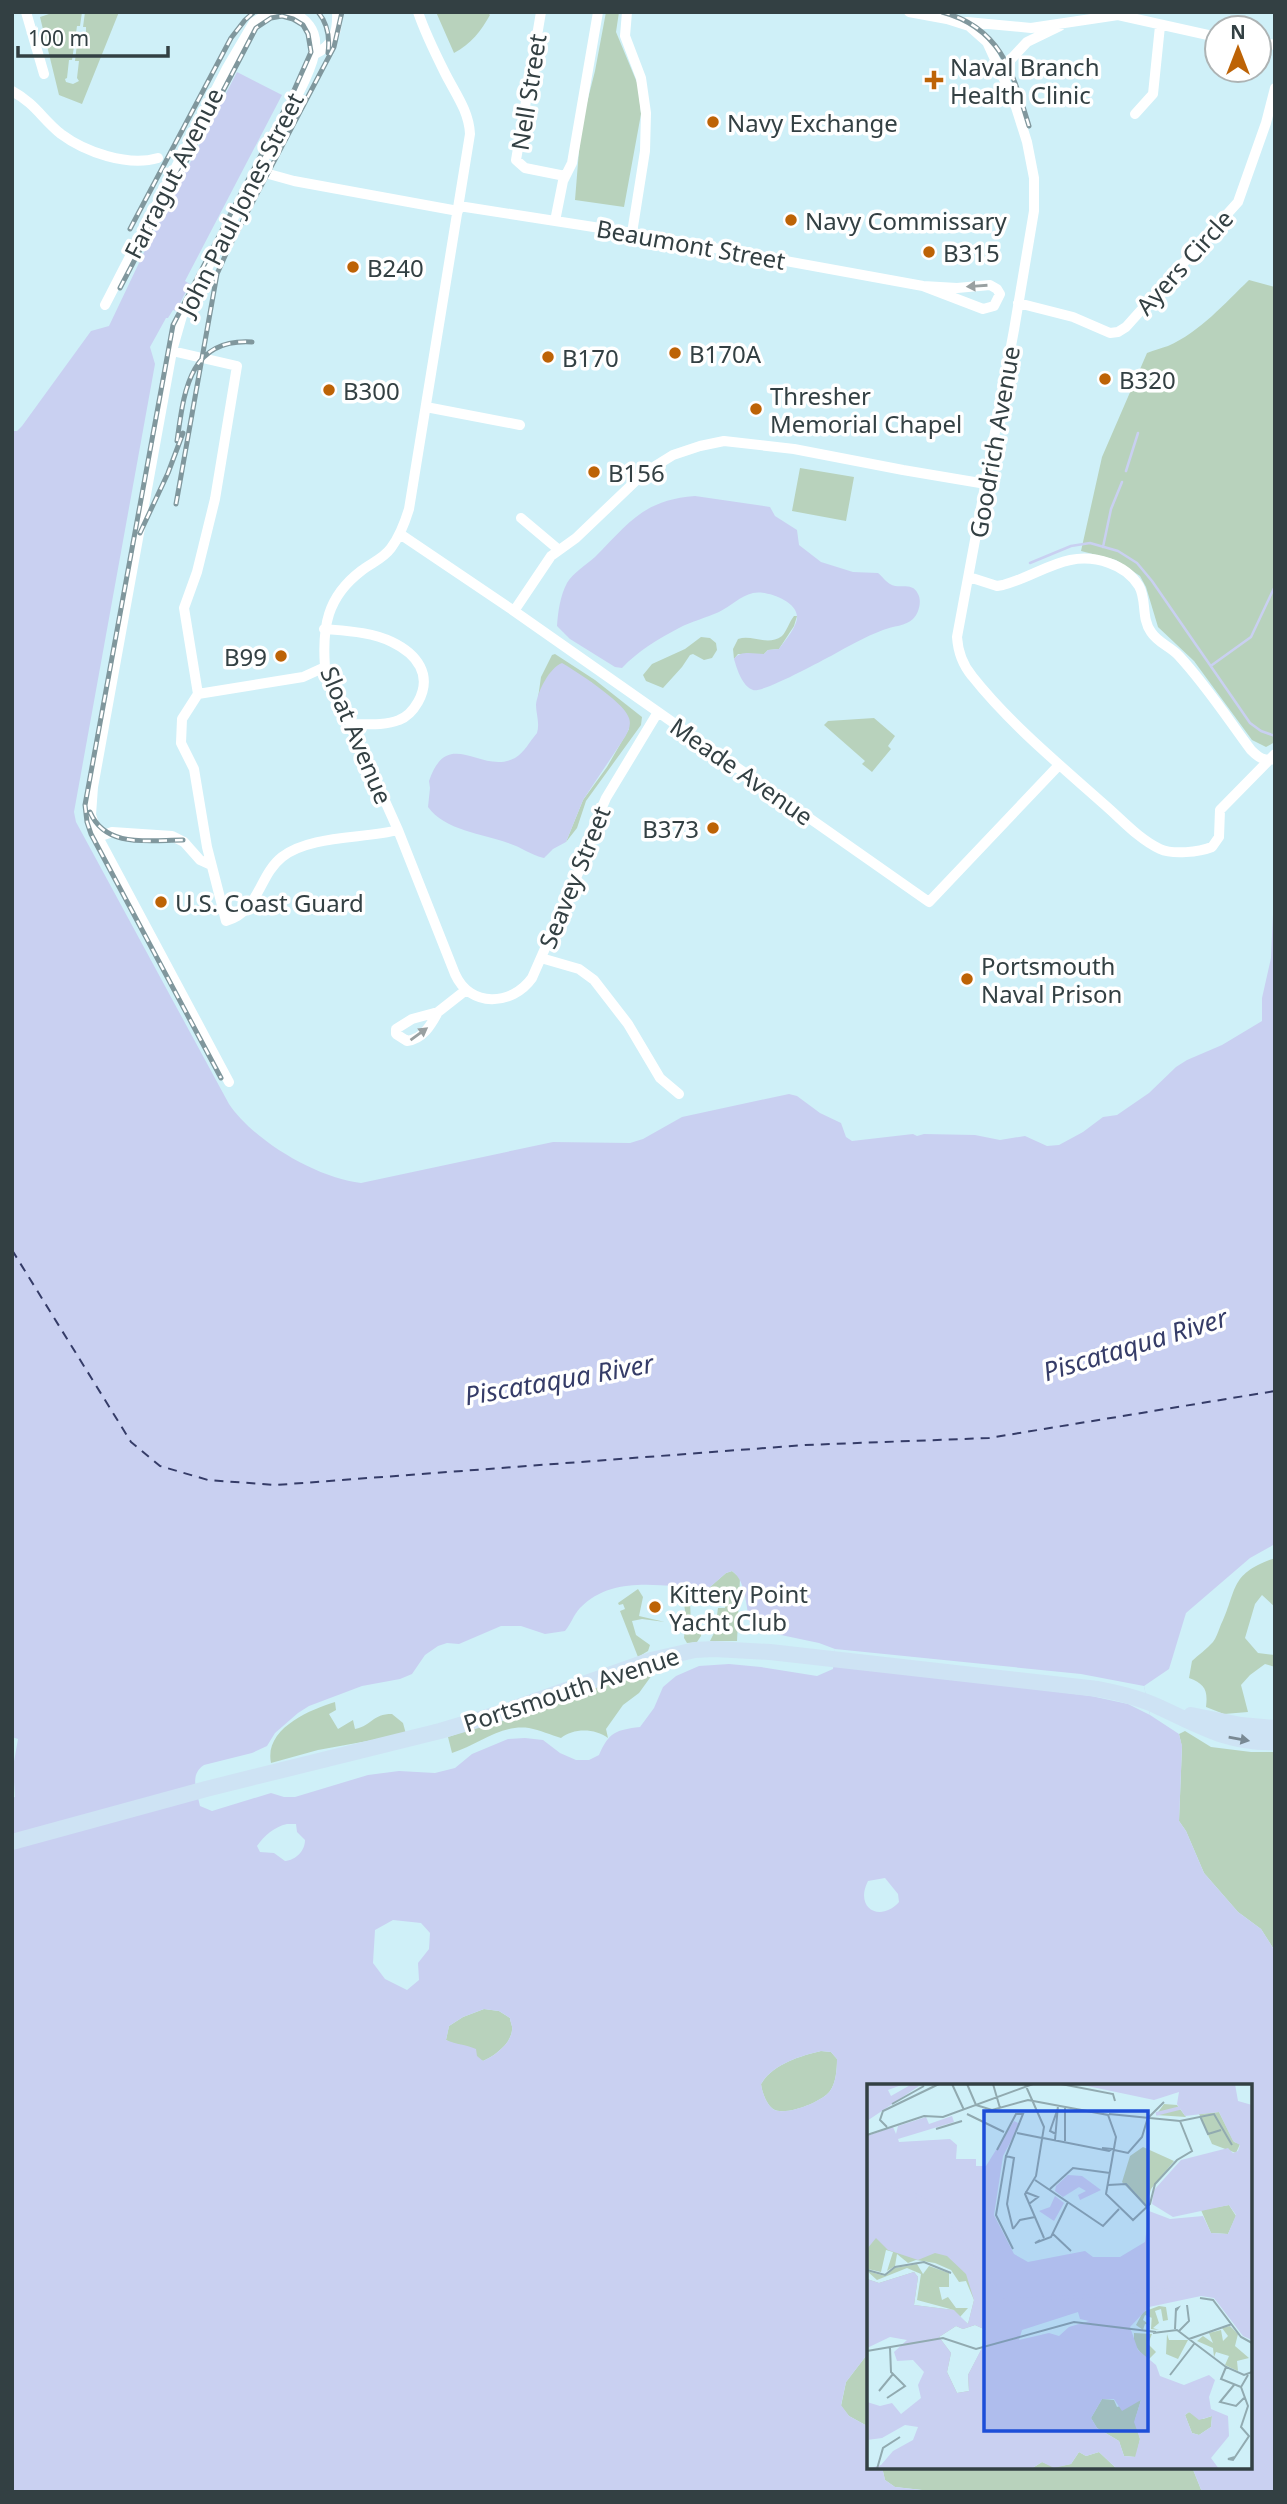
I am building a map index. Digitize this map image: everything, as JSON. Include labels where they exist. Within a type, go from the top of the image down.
[{"type":"main road","name":"Portsmouth Avenue","points":[[12,1842],[206,1789],[440,1731],[505,1712],[651,1660],[703,1649],[770,1652],[1063,1683],[1116,1692],[1161,1708],[1223,1722],[1275,1728]]},
{"type":"main road","name":"Portsmouth Avenue","points":[[1161,1708],[1184,1721],[1218,1734],[1259,1742],[1275,1742]]},
{"type":"street","points":[[26,12],[44,74]]},
{"type":"street","name":"Farragut Avenue","points":[[104,306],[227,68],[254,22],[272,12]]},
{"type":"street","name":"John Paul Jones Street","points":[[198,694],[184,608],[197,572],[212,510],[237,366],[172,351],[182,316],[315,54],[331,43],[337,26],[337,12]]},
{"type":"street","name":"Sloat Avenue","points":[[418,12],[470,125],[412,497],[400,534],[385,555],[362,570],[344,588],[329,612],[324,629],[325,667],[398,830],[455,974],[466,990]]},
{"type":"street","name":"Nell Street","points":[[541,12],[516,160],[525,169],[565,176]]},
{"type":"street","points":[[555,222],[565,176],[572,163],[598,12]]},
{"type":"street","points":[[627,12],[625,36],[641,78],[646,113],[645,150],[632,233]]},
{"type":"street","name":"Goodrich Avenue","points":[[909,12],[968,26],[983,37],[1002,70],[1021,121],[1034,178],[1034,211],[957,637],[964,665],[995,702],[1059,765],[1161,850],[1196,851],[1212,846],[1219,837],[1220,810],[1273,758]]},
{"type":"street","points":[[294,14],[307,22],[313,30],[315,54]]},
{"type":"street","points":[[947,19],[1019,28],[1118,15],[1203,34]]},
{"type":"street","points":[[1002,70],[1027,42],[1067,23]]},
{"type":"street","points":[[1135,114],[1153,94],[1160,26]]},
{"type":"street","name":"Ayers Circle","points":[[1018,303],[1073,317],[1110,333],[1126,327],[1238,202],[1266,123],[1275,88]]},
{"type":"street","points":[[12,91],[34,105],[61,134],[82,146],[136,161],[158,158]]},
{"type":"street","name":"Beaumont Street","points":[[258,170],[294,181],[458,209],[632,233],[923,286],[957,288],[990,285],[1000,294],[994,306],[983,309],[923,286]]},
{"type":"street","points":[[172,351],[90,815],[98,837],[229,1082]]},
{"type":"street","points":[[426,407],[520,425]]},
{"type":"street","points":[[514,611],[542,566],[653,467],[685,450],[724,441],[814,452],[986,484]]},
{"type":"street","points":[[521,518],[559,550]]},
{"type":"street","name":"Meade Avenue","points":[[400,534],[929,902],[1059,765]]},
{"type":"street","points":[[969,577],[997,586],[1003,585],[1074,558],[1100,560],[1117,566],[1138,584],[1142,592],[1144,618],[1151,632],[1179,656],[1251,750],[1259,757],[1273,758]]},
{"type":"street","points":[[324,629],[370,635],[394,643],[418,661],[425,674],[424,689],[419,699],[403,718],[390,723],[351,724]]},
{"type":"street","points":[[325,667],[303,677],[198,694],[182,719],[181,743],[194,769],[211,865],[226,921],[244,912],[275,864],[284,855],[323,842],[398,830]]},
{"type":"street","name":"Seavey Street","points":[[466,990],[477,997],[497,1000],[514,995],[527,985],[579,870],[606,798],[658,712]]},
{"type":"street","points":[[98,837],[112,832],[173,836],[184,842],[200,860],[211,865]]},
{"type":"street","points":[[541,958],[579,969],[594,979],[628,1024],[660,1078],[679,1094]]},
{"type":"street","points":[[438,1012],[466,990]]},
{"type":"green space","points":[[55,12],[82,12],[72,60],[69,60],[65,79],[73,84],[79,81],[79,61],[75,61],[78,35],[86,36],[86,27],[83,27],[85,12],[119,12],[82,104],[59,95],[40,17]]},
{"type":"green space","points":[[436,12],[487,12],[490,15],[475,37],[454,53]]},
{"type":"green space","points":[[606,12],[619,12],[616,32],[638,85],[641,114],[624,207],[575,200],[581,126]]},
{"type":"green space","points":[[1249,280],[1275,287],[1275,742],[1266,747],[1252,740],[1194,661],[1158,627],[1140,576],[1116,560],[1081,551],[1102,457],[1147,353],[1168,346],[1191,333]]},
{"type":"green space","points":[[800,468],[854,477],[846,521],[792,511]]},
{"type":"green space","points":[[794,616],[797,616],[794,626],[779,649],[768,650],[764,654],[738,654],[734,659],[733,649],[738,639],[776,639],[784,634]]},
{"type":"green space","points":[[701,637],[710,638],[716,643],[717,650],[712,658],[704,660],[690,655],[663,688],[646,681],[643,675],[652,664],[685,649]]},
{"type":"green space","points":[[555,654],[595,680],[642,717],[641,725],[586,801],[577,828],[566,842],[583,800],[607,767],[629,729],[591,682],[549,676],[538,698],[541,677]]},
{"type":"green space","points":[[874,718],[895,736],[888,746],[891,749],[872,772],[862,764],[865,761],[824,725],[828,721]]},
{"type":"green space","points":[[1275,1558],[1275,1607],[1262,1595],[1255,1604],[1245,1638],[1258,1653],[1275,1655],[1275,1667],[1265,1664],[1241,1685],[1248,1712],[1224,1714],[1206,1707],[1204,1688],[1189,1678],[1192,1661],[1214,1640],[1242,1577],[1249,1570]]},
{"type":"green space","points":[[732,1571],[740,1578],[737,1641],[710,1641],[715,1631],[718,1608],[725,1608],[724,1589],[714,1590],[714,1599],[712,1595],[705,1595],[704,1599],[690,1601],[691,1625],[702,1625],[701,1636],[697,1642],[687,1643],[684,1638],[686,1616],[683,1599],[703,1593]]},
{"type":"green space","points":[[638,1589],[643,1597],[639,1616],[665,1622],[642,1619],[632,1621],[636,1635],[650,1645],[648,1651],[638,1657],[620,1611],[625,1609],[623,1604],[618,1603]]},
{"type":"green space","points":[[663,1665],[639,1693],[623,1705],[606,1729],[608,1738],[597,1732],[584,1730],[561,1738],[533,1729],[518,1728],[499,1732],[452,1753],[448,1737]]},
{"type":"green space","points":[[335,1702],[336,1710],[329,1714],[338,1729],[353,1720],[355,1729],[380,1716],[392,1714],[403,1723],[406,1734],[318,1750],[271,1763],[274,1740],[281,1731],[301,1716]]},
{"type":"green space","points":[[1185,1731],[1211,1747],[1275,1752],[1275,1951],[1261,1929],[1238,1912],[1204,1873],[1179,1821],[1182,1747],[1179,1734]]},
{"type":"green space","points":[[484,2009],[499,2011],[510,2018],[512,2028],[505,2045],[483,2061],[446,2040],[449,2026]]},
{"type":"green space","points":[[821,2051],[831,2052],[837,2059],[835,2080],[830,2091],[819,2100],[794,2110],[773,2109],[763,2094],[761,2084],[766,2077],[788,2062]]},
{"type":"green space","points":[[867,2355],[867,2426],[849,2416],[841,2406],[846,2382]]},
{"type":"green space","points":[[882,2469],[1193,2469],[1202,2492],[940,2492],[895,2487],[885,2480]]},
{"type":"water","name":"Piscataqua River","points":[[237,72],[282,95],[185,281],[190,284],[176,311],[173,310],[166,318],[150,347],[155,364],[74,812],[76,822],[229,1104],[240,1118],[270,1144],[306,1166],[344,1180],[361,1183],[553,1142],[630,1143],[643,1139],[682,1117],[789,1094],[797,1096],[820,1113],[841,1123],[846,1137],[852,1141],[924,1134],[975,1135],[1000,1140],[1025,1136],[1047,1146],[1059,1145],[1103,1117],[1117,1115],[1149,1093],[1187,1060],[1222,1045],[1262,1021],[1262,998],[1271,958],[1275,870],[1275,1544],[1250,1558],[1186,1613],[1169,1669],[1144,1686],[1150,1715],[1179,1734],[1182,1746],[1179,1821],[1204,1873],[1238,1912],[1261,1929],[1275,1951],[1275,2492],[1202,2492],[1193,2469],[1252,2469],[1252,2084],[867,2084],[867,2355],[846,2382],[841,2405],[849,2416],[867,2426],[867,2469],[882,2469],[885,2480],[895,2487],[940,2492],[12,2492],[12,1798],[15,1797],[13,1767],[18,1739],[12,1737],[12,431],[17,431],[22,426],[91,331],[109,326]],"holes":[[[732,1571],[744,1590],[752,1629],[835,1649],[833,1669],[817,1676],[729,1664],[699,1666],[676,1676],[663,1687],[654,1708],[640,1727],[614,1734],[606,1741],[599,1755],[589,1760],[576,1760],[560,1753],[543,1740],[508,1739],[472,1754],[455,1768],[435,1773],[399,1771],[368,1775],[295,1797],[271,1793],[212,1811],[200,1806],[195,1778],[204,1765],[252,1753],[267,1746],[275,1733],[309,1706],[362,1686],[412,1674],[425,1655],[438,1646],[447,1643],[459,1644],[501,1626],[521,1626],[545,1634],[565,1631],[580,1608],[609,1590],[642,1585],[710,1587]],[[287,1824],[296,1824],[297,1832],[305,1840],[302,1851],[293,1859],[285,1861],[274,1853],[260,1852],[257,1846],[267,1835]],[[885,1878],[898,1894],[899,1902],[884,1911],[871,1910],[864,1899],[868,1881]],[[393,1920],[421,1923],[430,1933],[429,1949],[418,1963],[419,1980],[407,1990],[385,1979],[373,1963],[375,1930]],[[484,2009],[499,2011],[510,2018],[511,2035],[497,2053],[483,2061],[477,2056],[476,2049],[446,2040],[449,2026]],[[821,2051],[831,2052],[837,2059],[836,2076],[830,2091],[819,2100],[794,2110],[773,2109],[763,2094],[761,2084],[766,2077],[788,2062]]]},
{"type":"water","points":[[695,496],[770,507],[775,516],[797,530],[799,545],[821,562],[853,572],[878,573],[894,586],[915,590],[920,600],[917,614],[907,623],[870,636],[759,690],[753,690],[746,685],[734,659],[743,653],[764,654],[768,650],[779,649],[793,629],[797,620],[795,610],[786,601],[772,595],[758,592],[748,594],[719,612],[663,636],[622,668],[615,667],[570,639],[557,626],[561,599],[576,572],[638,515],[662,502]]},
{"type":"water","points":[[562,663],[618,703],[628,716],[630,724],[625,737],[583,800],[566,842],[544,858],[454,826],[435,815],[428,807],[429,781],[437,765],[446,756],[456,754],[502,762],[518,756],[537,733],[536,705],[542,687],[553,669]]},
{"type":"pier","points":[[835,1649],[1081,1674],[1144,1686],[1150,1715],[1128,1704],[1091,1696],[834,1664]]},
{"type":"waterway","points":[[1126,471],[1138,433]]},
{"type":"waterway","points":[[1103,547],[1111,509],[1122,482]]},
{"type":"waterway","points":[[1030,563],[1071,546],[1090,543],[1118,551],[1137,563],[1250,723],[1275,736]]},
{"type":"waterway","points":[[1212,665],[1251,637],[1275,586]]},
{"type":"ferry route","points":[[12,1250],[131,1442],[160,1466],[208,1480],[276,1485],[805,1445],[989,1438],[1275,1391]]},
{"type":"railway","points":[[130,229],[231,38],[254,12]]},
{"type":"railway","points":[[318,12],[328,31],[328,53]]},
{"type":"railway","points":[[176,504],[217,274],[334,47],[342,12]]},
{"type":"railway","points":[[942,12],[962,19],[992,41],[1010,71],[1029,126]]},
{"type":"railway","points":[[120,288],[256,28],[271,18],[282,16],[303,25],[308,34],[311,52],[291,97],[173,325],[85,805],[91,834],[221,1078]]},
{"type":"railway","points":[[177,441],[187,388],[202,359],[214,349],[231,343],[252,342]]},
{"type":"railway","points":[[140,533],[183,433]]},
{"type":"railway","points":[[90,812],[97,824],[118,837],[143,841],[183,840]]},
{"type":"place","name":"Naval Branch Health Clinic","points":[[934,80]]},
{"type":"place","name":"Navy Exchange","points":[[713,122]]},
{"type":"place","name":"Navy Commissary","points":[[791,220]]},
{"type":"place","name":"B315","points":[[929,252]]},
{"type":"place","name":"B240","points":[[353,267]]},
{"type":"place","name":"B170A","points":[[675,353]]},
{"type":"place","name":"B170","points":[[548,357]]},
{"type":"place","name":"B320","points":[[1105,379]]},
{"type":"place","name":"B300","points":[[329,390]]},
{"type":"place","name":"Thresher Memorial Chapel","points":[[756,409]]},
{"type":"place","name":"B156","points":[[594,472]]},
{"type":"place","name":"B99","points":[[281,656]]},
{"type":"place","name":"B373","points":[[713,828]]},
{"type":"place","name":"U.S. Coast Guard","points":[[161,902]]},
{"type":"place","name":"Portsmouth Naval Prison","points":[[967,979]]},
{"type":"place","name":"Kittery Point Yacht Club","points":[[655,1607]]}]
